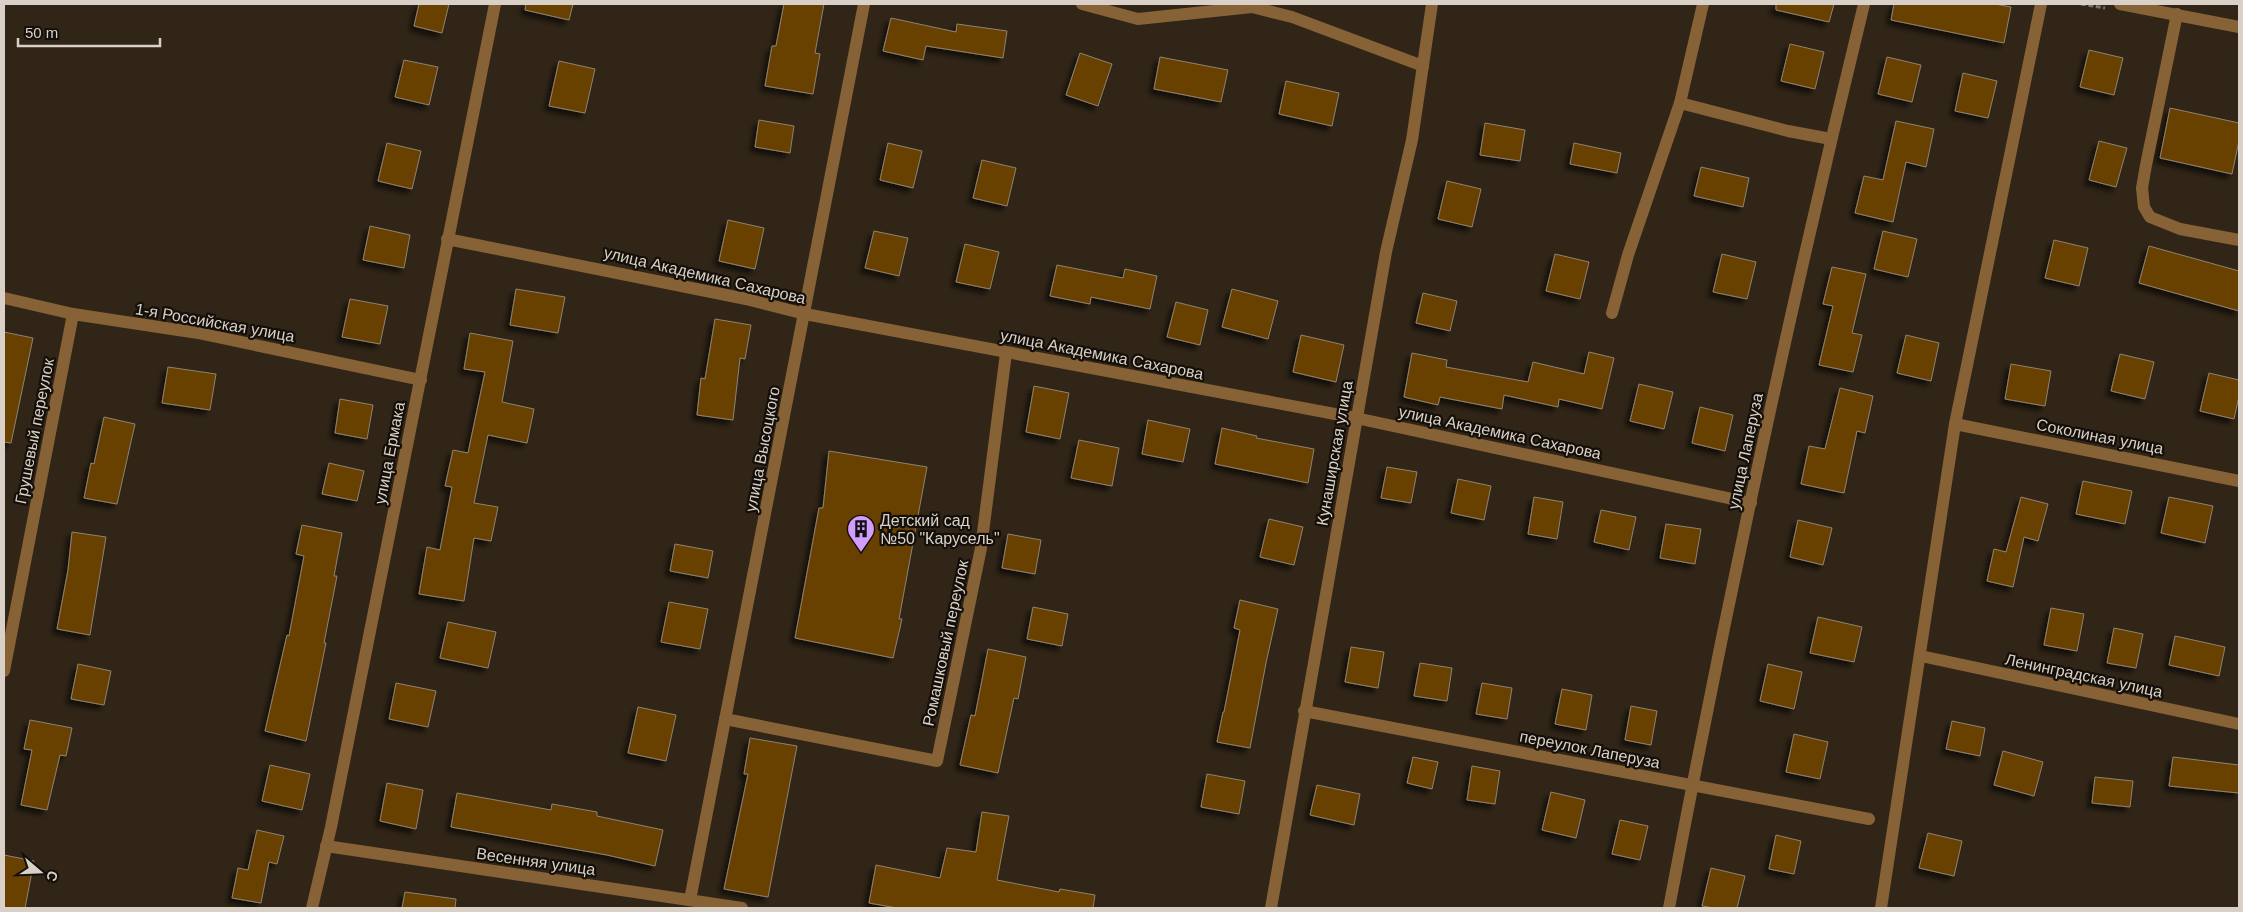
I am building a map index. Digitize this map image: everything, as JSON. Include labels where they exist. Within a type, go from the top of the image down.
[{"type":"street","name":"улица Ермака","points":[[312,908],[421,380],[447,239],[495,4]]},
{"type":"street","name":"улица Высоцкого","points":[[690,900],[864,4]]},
{"type":"street","points":[[1082,4],[1138,19],[1252,7],[1292,18],[1423,66]]},
{"type":"street","name":"Кунаширская улица","points":[[1271,908],[1304,711],[1377,311],[1386,252],[1412,140],[1432,4]]},
{"type":"street","points":[[1612,313],[1628,255],[1680,103],[1703,4]]},
{"type":"street","name":"улица Лаперуза","points":[[1669,908],[1692,785],[1751,502],[1831,139],[1864,4]]},
{"type":"street","points":[[1881,908],[1955,424],[2041,4]]},
{"type":"street","points":[[2120,4],[2239,27]]},
{"type":"street","points":[[2176,14],[2142,188],[2144,208],[2150,218],[2168,226],[2239,240]]},
{"type":"street","points":[[1680,103],[1788,131],[1831,139]]},
{"type":"street","name":"улица Академика Сахарова","points":[[447,239],[746,299],[805,314],[1356,418],[1751,502]]},
{"type":"street","name":"1-я Российская улица","points":[[4,298],[73,314],[198,333],[421,380]]},
{"type":"street","name":"Грушевый переулок","points":[[4,672],[73,314]]},
{"type":"street","name":"Ромашковый переулок","points":[[725,719],[937,760],[981,548],[1006,353]]},
{"type":"street","name":"Соколиная улица","points":[[1955,424],[2239,480]]},
{"type":"street","name":"Ленинградская улица","points":[[1921,656],[2239,724]]},
{"type":"street","name":"переулок Лаперуза","points":[[1304,711],[1869,819]]},
{"type":"street","name":"Весенняя улица","points":[[326,846],[742,908]]},
{"type":"building","points":[[419,4],[449,4],[442,33],[414,26]]},
{"type":"building","points":[[526,4],[573,4],[569,20],[525,10]]},
{"type":"building","points":[[784,4],[824,4],[815,53],[820,54],[813,94],[765,86],[772,46],[776,46]]},
{"type":"building","points":[[1776,4],[1834,4],[1829,22],[1776,10]]},
{"type":"building","points":[[1894,4],[1995,4],[2011,7],[2004,43],[1891,20]]},
{"type":"building","points":[[891,18],[956,32],[957,24],[1007,31],[1003,58],[926,46],[923,60],[883,51]]},
{"type":"building","points":[[1790,44],[1824,52],[1815,89],[1781,81]]},
{"type":"building","points":[[2089,50],[2123,58],[2114,95],[2080,87]]},
{"type":"building","points":[[1080,53],[1112,64],[1098,106],[1066,95]]},
{"type":"building","points":[[1160,57],[1228,70],[1221,102],[1154,89]]},
{"type":"building","points":[[1887,57],[1921,65],[1912,102],[1878,94]]},
{"type":"building","points":[[404,60],[438,67],[429,105],[395,97]]},
{"type":"building","points":[[559,61],[595,69],[585,113],[549,106]]},
{"type":"building","points":[[1963,73],[1997,81],[1988,118],[1955,111]]},
{"type":"building","points":[[1286,81],[1339,93],[1332,126],[1279,114]]},
{"type":"building","points":[[2170,108],[2239,123],[2239,141],[2232,174],[2160,158]]},
{"type":"building","points":[[759,120],[794,126],[790,153],[755,147]]},
{"type":"building","points":[[1896,121],[1934,129],[1926,167],[1906,162],[1893,222],[1855,213],[1864,176],[1883,180]]},
{"type":"building","points":[[1485,123],[1525,130],[1520,161],[1480,155]]},
{"type":"building","points":[[2099,141],[2127,148],[2116,187],[2089,180]]},
{"type":"building","points":[[387,143],[421,151],[412,189],[378,181]]},
{"type":"building","points":[[888,143],[922,151],[913,188],[880,180]]},
{"type":"building","points":[[1574,143],[1621,153],[1617,173],[1570,164]]},
{"type":"building","points":[[982,160],[1016,168],[1007,206],[973,198]]},
{"type":"building","points":[[1701,167],[1749,178],[1743,207],[1694,196]]},
{"type":"building","points":[[1447,181],[1481,189],[1472,227],[1438,219]]},
{"type":"building","points":[[728,220],[764,228],[755,269],[719,261]]},
{"type":"building","points":[[370,226],[410,235],[404,268],[363,260]]},
{"type":"building","points":[[874,231],[908,238],[899,276],[865,268]]},
{"type":"building","points":[[1883,231],[1917,239],[1908,277],[1874,269]]},
{"type":"building","points":[[2054,240],[2088,248],[2079,286],[2045,278]]},
{"type":"building","points":[[965,244],[999,252],[990,289],[956,282]]},
{"type":"building","points":[[2149,246],[2239,271],[2239,311],[2139,283]]},
{"type":"building","points":[[1555,254],[1589,262],[1580,299],[1546,291]]},
{"type":"building","points":[[1722,254],[1756,262],[1747,299],[1713,292]]},
{"type":"building","points":[[1057,265],[1123,278],[1125,269],[1157,276],[1150,309],[1091,297],[1090,304],[1050,296]]},
{"type":"building","points":[[1832,267],[1866,274],[1852,333],[1862,335],[1853,372],[1819,365],[1833,306],[1823,304]]},
{"type":"building","points":[[516,289],[565,297],[558,333],[510,325]]},
{"type":"building","points":[[1232,289],[1278,301],[1268,339],[1222,327]]},
{"type":"building","points":[[1423,293],[1457,301],[1450,331],[1416,323]]},
{"type":"building","points":[[350,299],[388,306],[380,344],[342,337]]},
{"type":"building","points":[[1176,302],[1208,310],[1200,345],[1167,337]]},
{"type":"building","points":[[715,319],[751,325],[745,359],[740,358],[733,420],[697,415],[701,378],[705,379]]},
{"type":"building","points":[[4,332],[33,338],[11,443],[4,442]]},
{"type":"building","points":[[470,333],[513,341],[502,402],[534,409],[527,443],[488,435],[474,503],[498,507],[491,541],[474,538],[464,601],[419,594],[427,547],[440,550],[452,487],[445,486],[453,450],[468,453],[485,372],[464,369]]},
{"type":"building","points":[[1301,335],[1344,345],[1336,382],[1293,372]]},
{"type":"building","points":[[1906,335],[1939,343],[1931,381],[1897,373]]},
{"type":"building","points":[[1589,352],[1614,358],[1602,409],[1559,399],[1558,407],[1504,395],[1502,409],[1440,397],[1438,405],[1404,397],[1412,353],[1447,360],[1446,367],[1528,382],[1533,362],[1584,374]]},
{"type":"building","points":[[2120,354],[2154,362],[2145,399],[2111,391]]},
{"type":"building","points":[[2011,364],[2051,371],[2045,406],[2005,399]]},
{"type":"building","points":[[168,367],[216,374],[210,410],[162,403]]},
{"type":"building","points":[[2209,373],[2239,380],[2239,396],[2234,419],[2200,411]]},
{"type":"building","points":[[1639,384],[1673,392],[1664,429],[1630,421]]},
{"type":"building","points":[[1034,386],[1069,393],[1060,439],[1026,432]]},
{"type":"building","points":[[1840,388],[1873,396],[1865,433],[1857,431],[1844,493],[1801,484],[1809,446],[1825,449]]},
{"type":"building","points":[[340,399],[373,405],[367,439],[335,433]]},
{"type":"building","points":[[1700,407],[1733,415],[1725,451],[1692,443]]},
{"type":"building","points":[[104,417],[135,424],[117,504],[84,498],[91,463],[94,464]]},
{"type":"building","points":[[1148,420],[1190,429],[1183,462],[1142,454]]},
{"type":"building","points":[[1222,428],[1257,436],[1256,438],[1314,449],[1308,483],[1215,464]]},
{"type":"building","points":[[1079,440],[1119,448],[1112,486],[1071,478]]},
{"type":"building","name":"Детский сад №50 \"Карусель\"","points":[[829,451],[927,467],[899,619],[902,619],[893,658],[795,638],[819,508],[823,508]]},
{"type":"building","points":[[329,463],[364,471],[357,501],[322,494]]},
{"type":"building","points":[[1387,467],[1417,472],[1411,503],[1381,498]]},
{"type":"building","points":[[1458,479],[1491,486],[1484,520],[1451,513]]},
{"type":"building","points":[[2083,481],[2132,491],[2125,524],[2076,514]]},
{"type":"building","points":[[1534,497],[1563,502],[1557,539],[1528,534]]},
{"type":"building","points":[[2021,497],[2048,504],[2038,541],[2024,537],[2013,587],[1987,581],[1994,549],[2006,552]]},
{"type":"building","points":[[2169,497],[2213,506],[2205,543],[2161,533]]},
{"type":"building","points":[[1601,510],[1636,517],[1629,550],[1594,542]]},
{"type":"building","points":[[1269,519],[1303,527],[1294,565],[1260,557]]},
{"type":"building","points":[[1798,520],[1832,528],[1823,565],[1790,557]]},
{"type":"building","points":[[1666,524],[1701,529],[1695,564],[1660,558]]},
{"type":"building","points":[[302,525],[342,533],[334,576],[337,576],[324,643],[326,643],[306,741],[265,731],[287,635],[289,636],[304,556],[296,554]]},
{"type":"building","points":[[72,532],[106,537],[90,635],[57,629],[68,570]]},
{"type":"building","points":[[1008,534],[1041,540],[1035,574],[1002,568]]},
{"type":"building","points":[[675,544],[713,551],[708,578],[670,571]]},
{"type":"building","points":[[1240,600],[1278,609],[1250,748],[1217,742],[1240,630],[1234,628]]},
{"type":"building","points":[[669,602],[708,609],[700,649],[661,642]]},
{"type":"building","points":[[1033,607],[1068,614],[1062,646],[1027,639]]},
{"type":"building","points":[[2051,608],[2084,614],[2077,651],[2044,645]]},
{"type":"building","points":[[1818,617],[1862,627],[1854,662],[1810,653]]},
{"type":"building","points":[[448,622],[496,632],[488,668],[440,658]]},
{"type":"building","points":[[2114,628],[2143,634],[2136,668],[2107,663]]},
{"type":"building","points":[[2175,636],[2225,647],[2219,676],[2169,665]]},
{"type":"building","points":[[1351,647],[1384,652],[1378,688],[1345,682]]},
{"type":"building","points":[[988,649],[1026,657],[1018,699],[1014,698],[998,773],[960,765],[971,715],[975,716]]},
{"type":"building","points":[[1420,663],[1452,668],[1447,701],[1414,696]]},
{"type":"building","points":[[78,664],[111,671],[104,705],[71,699]]},
{"type":"building","points":[[1768,664],[1802,672],[1794,709],[1760,701]]},
{"type":"building","points":[[396,683],[436,691],[428,727],[389,719]]},
{"type":"building","points":[[1482,683],[1512,688],[1507,719],[1476,714]]},
{"type":"building","points":[[1562,689],[1592,695],[1586,730],[1555,724]]},
{"type":"building","points":[[1631,706],[1657,711],[1651,745],[1625,740]]},
{"type":"building","points":[[638,707],[676,715],[666,761],[628,753]]},
{"type":"building","points":[[30,720],[72,728],[66,756],[60,755],[47,810],[21,805],[32,750],[24,749]]},
{"type":"building","points":[[1952,721],[1985,728],[1980,756],[1946,749]]},
{"type":"building","points":[[1794,734],[1828,742],[1820,779],[1786,772]]},
{"type":"building","points":[[750,738],[797,746],[768,897],[724,889],[748,774],[744,774]]},
{"type":"building","points":[[2003,751],[2043,762],[2034,796],[1994,785]]},
{"type":"building","points":[[1413,757],[1438,762],[1432,789],[1407,783]]},
{"type":"building","points":[[2173,757],[2239,765],[2239,793],[2169,786]]},
{"type":"building","points":[[270,765],[310,774],[302,810],[262,801]]},
{"type":"building","points":[[1472,766],[1500,771],[1495,804],[1467,800]]},
{"type":"building","points":[[1207,774],[1245,781],[1239,814],[1201,807]]},
{"type":"building","points":[[2095,777],[2133,781],[2130,807],[2092,803]]},
{"type":"building","points":[[387,783],[423,790],[416,829],[380,821]]},
{"type":"building","points":[[1317,785],[1360,794],[1354,825],[1310,815]]},
{"type":"building","points":[[1551,792],[1585,800],[1576,838],[1542,830]]},
{"type":"building","points":[[457,793],[551,810],[552,804],[597,812],[597,816],[663,830],[655,866],[607,855],[451,827]]},
{"type":"building","points":[[982,812],[1009,816],[997,880],[1059,892],[1060,889],[1095,895],[1093,908],[897,908],[869,903],[876,865],[940,878],[947,848],[976,852]]},
{"type":"building","points":[[1620,820],[1648,826],[1640,860],[1612,854]]},
{"type":"building","points":[[257,830],[284,836],[277,864],[269,862],[261,903],[232,898],[238,868],[248,870]]},
{"type":"building","points":[[1928,833],[1962,841],[1954,876],[1919,868]]},
{"type":"building","points":[[1776,835],[1801,841],[1794,874],[1769,869]]},
{"type":"building","points":[[4,855],[34,861],[25,908],[4,908]]},
{"type":"building","points":[[1711,868],[1745,876],[1737,908],[1702,906]]},
{"type":"building","points":[[405,892],[456,899],[455,908],[402,908]]},
{"type":"place","name":"Детский сад №50 \"Карусель\"","points":[[861,553]]}]
